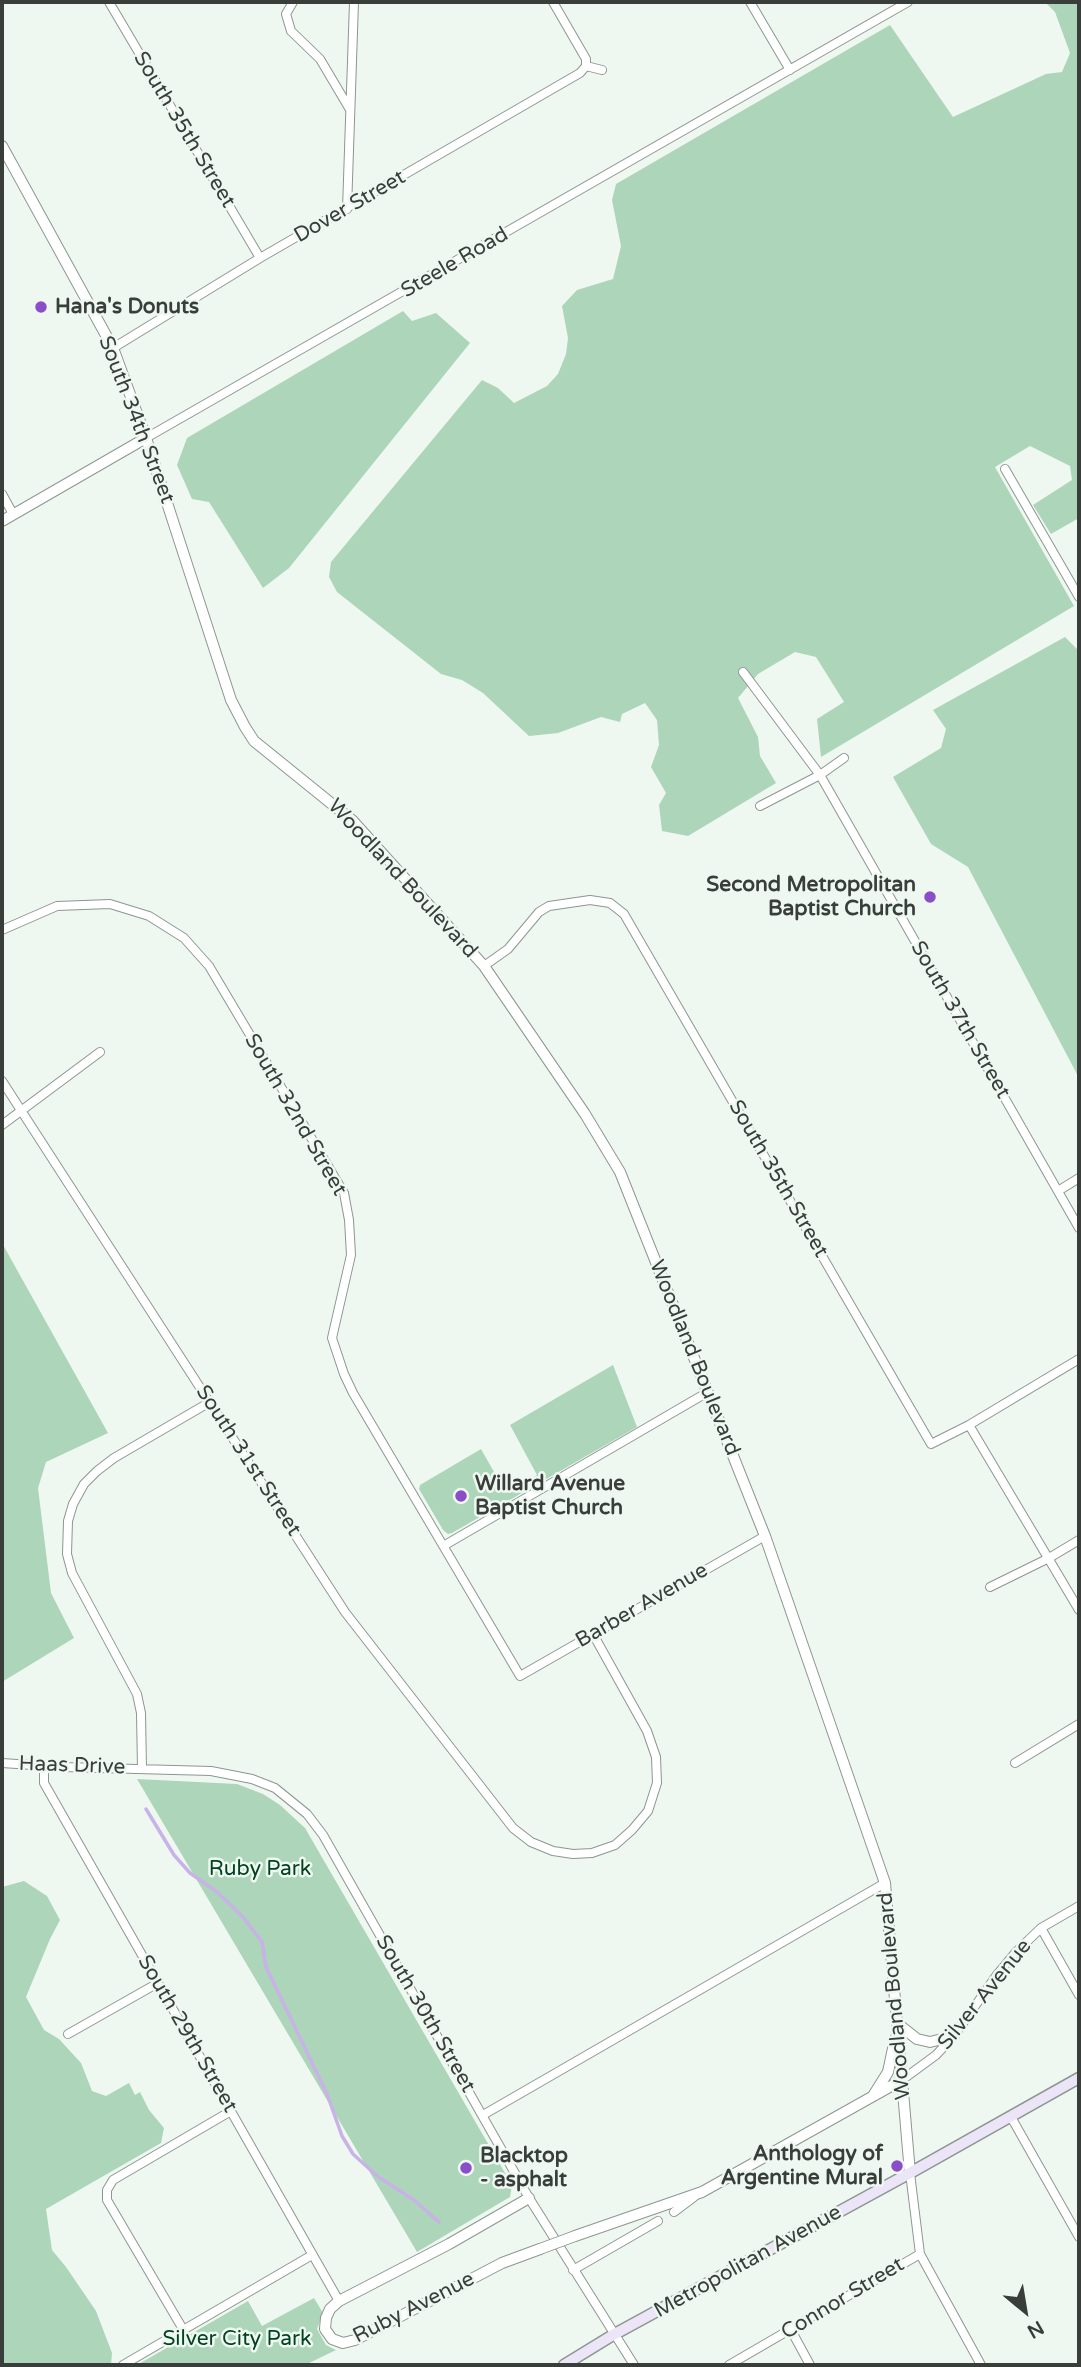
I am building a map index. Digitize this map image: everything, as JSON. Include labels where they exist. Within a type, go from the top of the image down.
[{"type":"main road","name":"Metropolitan Avenue","points":[[564,2365],[613,2335],[910,2173],[1079,2077]]},
{"type":"street","name":"South 35th Street","points":[[109,2],[260,258]]},
{"type":"street","points":[[293,2],[286,14],[292,31],[320,59],[349,108]]},
{"type":"street","points":[[346,209],[354,2]]},
{"type":"street","points":[[553,2],[586,59],[586,66],[602,70]]},
{"type":"street","points":[[750,2],[790,70]]},
{"type":"street","name":"Steele Road","points":[[2,521],[908,2]]},
{"type":"street","name":"Dover Street","points":[[113,348],[260,258],[580,73],[586,66]]},
{"type":"street","name":"South 34th Street","points":[[2,146],[113,348],[146,438],[221,669]]},
{"type":"street","points":[[1005,469],[1079,597]]},
{"type":"street","points":[[2,494],[13,514]]},
{"type":"street","name":"Woodland Boulevard","points":[[221,669],[237,714],[254,741],[353,821],[484,966],[611,1154],[765,1535],[885,1883],[910,2173]]},
{"type":"street","name":"South 37th Street","points":[[743,672],[820,775],[1079,1228]]},
{"type":"street","points":[[760,806],[820,775],[844,758]]},
{"type":"street","name":"South 35th Street","points":[[484,966],[508,949],[539,912],[549,906],[590,900],[610,903],[624,914],[931,1444],[969,1425]]},
{"type":"street","name":"South 32nd Street","points":[[2,930],[57,906],[110,904],[149,916],[184,938],[209,966],[344,1193],[351,1255],[332,1338],[353,1393],[520,1676]]},
{"type":"street","points":[[2,1125],[100,1052]]},
{"type":"street","name":"South 31st Street","points":[[2,1081],[345,1612],[513,1828],[531,1842],[553,1851],[592,1853],[615,1845],[648,1811],[657,1783],[656,1757],[647,1731],[593,1634]]},
{"type":"street","points":[[1058,1191],[1079,1178]]},
{"type":"street","points":[[1079,1359],[969,1425],[1079,1610]]},
{"type":"street","points":[[444,1545],[708,1392]]},
{"type":"street","points":[[142,1769],[141,1713],[137,1694],[72,1573],[67,1554],[68,1521],[73,1504],[84,1484],[114,1458],[210,1402]]},
{"type":"street","name":"Barber Avenue","points":[[520,1676],[765,1535]]},
{"type":"street","points":[[990,1587],[1079,1540]]},
{"type":"street","points":[[1015,1763],[1079,1724]]},
{"type":"street","name":"Haas Drive","points":[[2,1763],[142,1769]]},
{"type":"street","name":"South 29th Street","points":[[44,1765],[44,1783],[339,2301]]},
{"type":"street","name":"South 30th Street","points":[[142,1769],[211,1771],[252,1779],[275,1788],[307,1814],[323,1835],[530,2198],[634,2365]]},
{"type":"street","points":[[483,2115],[885,1883]]},
{"type":"street","name":"Silver Avenue","points":[[674,2211],[702,2192],[902,2080],[936,2055],[954,2036],[996,1976],[1041,1928],[1079,1906]]},
{"type":"street","points":[[1041,1928],[1079,1995]]},
{"type":"street","points":[[68,2034],[158,1983]]},
{"type":"street","points":[[873,2096],[888,2073],[898,2024],[917,2039],[930,2042],[954,2036]]},
{"type":"street","points":[[184,2331],[107,2200],[107,2190],[113,2180],[231,2111]]},
{"type":"street","points":[[1011,2116],[1079,2237]]},
{"type":"street","points":[[910,2173],[920,2254],[981,2365]]},
{"type":"street","name":"Ruby Avenue","points":[[530,2198],[339,2301],[330,2309],[326,2318],[325,2329],[331,2339],[343,2343],[355,2340],[502,2263],[702,2192]]},
{"type":"street","points":[[573,2270],[658,2221]]},
{"type":"street","name":"Connor Street","points":[[729,2365],[920,2254]]},
{"type":"street","points":[[123,2365],[312,2255]]},
{"type":"street","points":[[791,2330],[810,2365]]},
{"type":"green space","points":[[1045,2],[1079,2],[1079,518],[1051,534],[1033,505],[1072,480],[1070,466],[1030,446],[995,467],[1074,606],[821,757],[817,719],[844,702],[816,657],[795,652],[758,674],[738,698],[758,737],[760,756],[776,783],[688,836],[662,831],[659,805],[666,793],[651,767],[659,745],[657,720],[645,703],[622,714],[620,722],[601,717],[558,733],[529,736],[483,693],[462,680],[441,674],[337,592],[329,577],[331,562],[482,380],[498,388],[514,403],[547,386],[558,374],[566,354],[568,338],[562,306],[577,290],[613,279],[621,246],[612,200],[616,184],[890,25],[953,117],[1046,74],[1062,72],[1070,53],[1055,12]]},
{"type":"green space","points":[[403,311],[412,321],[436,313],[470,343],[289,568],[263,588],[209,502],[192,499],[177,465],[187,438]]},
{"type":"green space","points":[[1065,637],[1079,651],[1079,1078],[968,867],[931,844],[893,777],[941,748],[946,729],[933,710]]},
{"type":"green space","points":[[2,1243],[108,1433],[46,1462],[38,1488],[51,1593],[74,1638],[2,1682]]},
{"type":"green space","points":[[613,1365],[637,1427],[452,1533],[448,1534],[443,1530],[419,1489],[420,1485],[481,1449],[506,1493],[537,1475],[510,1425]]},
{"type":"green space","name":"Ruby Park","points":[[137,1779],[237,1784],[263,1794],[280,1805],[305,1828],[512,2185],[510,2197],[417,2252]]},
{"type":"green space","points":[[24,1881],[47,1896],[60,1920],[26,1997],[44,2030],[59,2039],[81,2063],[92,2091],[106,2096],[129,2083],[135,2095],[140,2092],[149,2110],[164,2128],[161,2143],[46,2209],[52,2250],[96,2311],[112,2353],[111,2365],[2,2365],[2,1887]]},
{"type":"green space","name":"Silver City Park","points":[[314,2298],[323,2313],[317,2329],[326,2345],[336,2350],[305,2365],[137,2365],[248,2301],[262,2326]]},
{"type":"waterway","points":[[146,1809],[174,1855],[190,1873],[217,1892],[243,1917],[262,1942],[266,1967],[327,2094],[342,2136],[353,2154],[377,2176],[414,2200],[439,2222]]},
{"type":"place","name":"Hana's Donuts","points":[[41,307]]},
{"type":"place","name":"Second Metropolitan Baptist Church","points":[[930,897]]},
{"type":"place","name":"Willard Avenue Baptist Church","points":[[461,1496]]},
{"type":"place","name":"Anthology of Argentine Mural","points":[[897,2166]]},
{"type":"place","name":"Blacktop - asphalt","points":[[466,2168]]}]
